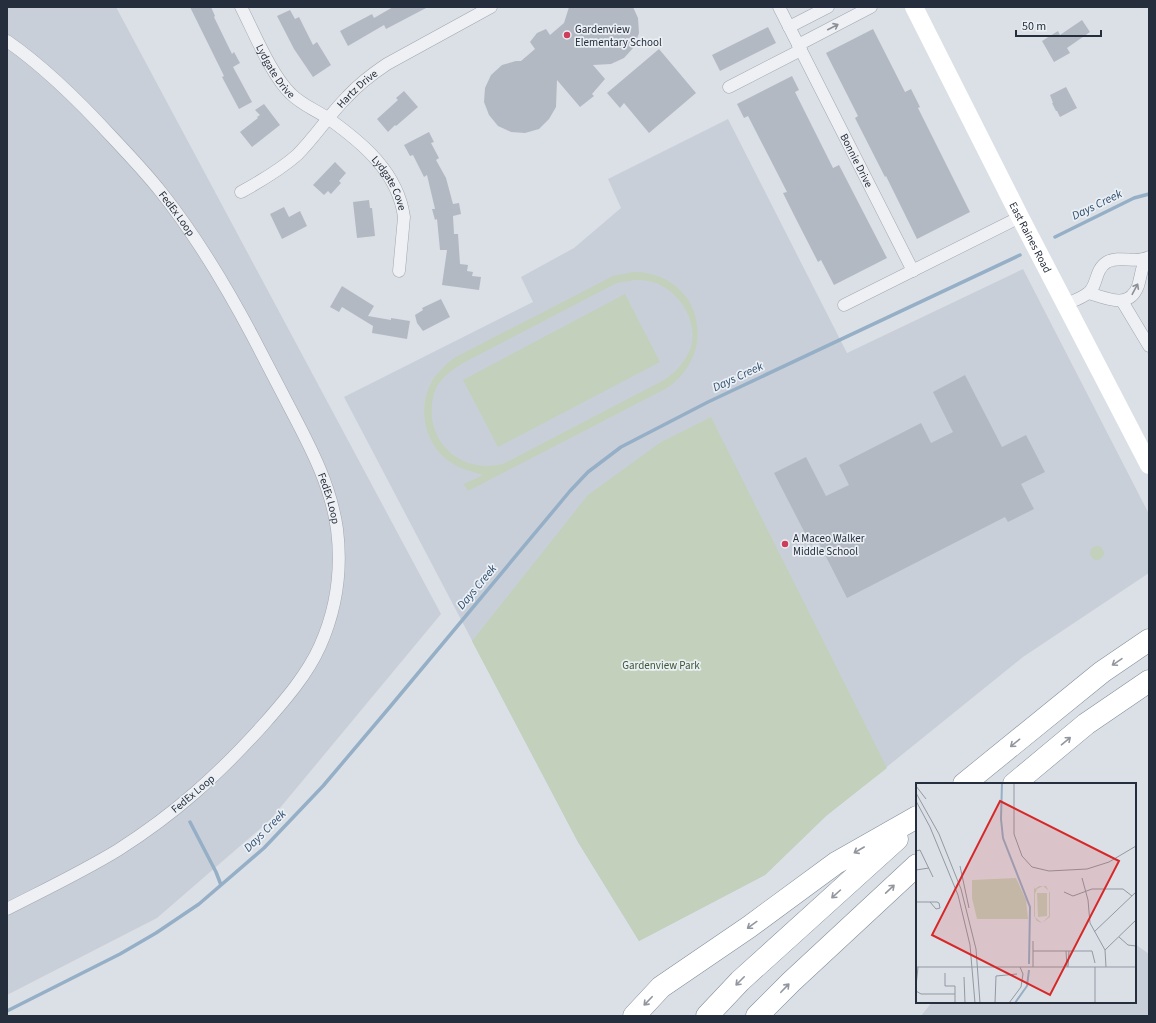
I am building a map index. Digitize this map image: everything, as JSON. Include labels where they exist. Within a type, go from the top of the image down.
[{"type":"highway","points":[[965,783],[1102,672],[1149,640]]},
{"type":"highway","points":[[1015,783],[1086,724],[1149,680]]},
{"type":"highway","points":[[634,1016],[661,987],[749,927],[836,863],[916,819]]},
{"type":"highway","points":[[706,1016],[740,981],[916,822]]},
{"type":"highway","points":[[757,1016],[791,982],[916,866]]},
{"type":"main road","name":"East Raines Road","points":[[914,7],[1020,217],[1149,465]]},
{"type":"street","name":"Lydgate Drive","points":[[241,7],[270,63],[284,86],[301,102],[328,118]]},
{"type":"street","name":"Hartz Drive","points":[[241,192],[286,164],[308,142],[360,84],[387,64],[491,7]]},
{"type":"street","name":"Bonnie Drive","points":[[779,7],[913,271]]},
{"type":"street","points":[[789,27],[828,7]]},
{"type":"street","points":[[729,87],[871,7]]},
{"type":"street","name":"FedEx Loop","points":[[7,41],[38,64],[91,113],[133,159],[160,190],[177,213],[217,273],[244,319],[308,442],[323,476],[332,503],[337,529],[339,571],[337,593],[332,611],[320,645],[312,662],[299,682],[275,712],[224,768],[174,811],[116,851],[7,909]]},
{"type":"street","name":"Lydgate Cove","points":[[328,118],[373,155],[396,187],[404,218],[399,271]]},
{"type":"street","points":[[844,305],[1020,217]]},
{"type":"street","points":[[1066,304],[1089,293],[1093,287],[1097,272],[1108,262],[1117,259],[1147,258]]},
{"type":"street","points":[[1089,293],[1116,301],[1122,301],[1130,297],[1134,293],[1139,282],[1141,268],[1147,258]]},
{"type":"street","points":[[1122,301],[1149,346]]},
{"type":"shaded area","points":[[7,7],[116,7],[441,614],[270,820],[157,918],[7,995]]},
{"type":"shaded area","name":"A Maceo Walker Middle School","points":[[728,119],[847,353],[1023,269],[1149,514],[1149,573],[1023,657],[826,816],[765,875],[639,941],[578,842],[344,397],[533,302],[521,277],[574,248],[621,208],[608,179]]},
{"type":"shaded area","points":[[1136,945],[1149,954],[1149,1016],[921,1016],[931,1003],[1136,1003]]},
{"type":"green space","points":[[633,272],[656,275],[674,285],[687,299],[695,316],[698,335],[694,354],[684,372],[667,388],[468,491],[464,484],[483,475],[468,471],[450,462],[439,452],[428,434],[424,413],[427,393],[433,379],[447,363],[454,358],[613,276]],"holes":[[[635,280],[649,281],[662,286],[676,297],[687,312],[692,329],[693,338],[691,347],[680,366],[673,373],[664,380],[503,464],[490,466],[467,463],[448,451],[435,431],[432,419],[433,399],[436,388],[441,380],[463,363],[617,283]]]},
{"type":"green space","points":[[625,294],[660,362],[498,447],[463,380]]},
{"type":"green space","name":"Gardenview Park","points":[[711,417],[887,768],[826,816],[765,875],[639,941],[578,842],[472,641],[588,495],[661,442]]},
{"type":"green space","points":[[1097,546],[1102,548],[1104,553],[1102,558],[1097,560],[1092,558],[1090,553],[1092,548]]},
{"type":"building","points":[[190,7],[211,7],[215,16],[214,17],[232,54],[234,52],[240,63],[233,67],[252,102],[239,109],[222,77],[224,76]]},
{"type":"building","points":[[393,7],[428,7],[386,29],[384,25],[348,46],[340,31],[372,14],[374,18]]},
{"type":"building","points":[[569,7],[633,7],[638,18],[639,33],[634,47],[624,58],[611,64],[593,65],[605,79],[592,94],[594,96],[580,107],[557,80],[556,107],[549,119],[539,129],[525,133],[511,132],[498,126],[489,115],[484,102],[485,88],[491,75],[502,65],[521,61],[535,49],[530,42],[537,33],[546,29],[550,35],[564,23]]},
{"type":"building","points":[[290,10],[295,19],[299,17],[313,45],[317,42],[331,65],[313,77],[294,49],[277,16]]},
{"type":"building","points":[[1082,20],[1090,32],[1067,48],[1070,53],[1054,62],[1042,41],[1058,31],[1060,35]]},
{"type":"building","points":[[768,27],[776,43],[720,71],[712,55]]},
{"type":"building","points":[[873,29],[905,92],[911,89],[920,107],[918,108],[970,212],[917,239],[855,118],[858,116],[826,53]]},
{"type":"building","points":[[659,49],[696,93],[649,133],[624,103],[620,108],[607,93]]},
{"type":"building","points":[[792,76],[799,90],[795,92],[833,168],[839,165],[887,258],[834,285],[821,260],[818,262],[796,219],[783,193],[787,192],[748,116],[744,118],[737,104]]},
{"type":"building","points":[[1066,87],[1077,108],[1060,117],[1052,103],[1050,95]]},
{"type":"building","points":[[404,91],[418,107],[388,132],[377,119],[398,100],[396,98]]},
{"type":"building","points":[[264,104],[280,125],[252,147],[240,132],[258,118],[257,117],[260,115],[255,110]]},
{"type":"building","points":[[429,132],[434,142],[431,143],[439,158],[436,160],[446,178],[453,204],[459,203],[461,214],[453,216],[454,234],[458,234],[460,264],[468,265],[467,271],[473,272],[472,276],[481,277],[479,290],[442,285],[447,250],[440,250],[437,219],[435,220],[432,209],[435,209],[427,175],[424,177],[413,155],[410,156],[404,145]]},
{"type":"building","points":[[335,162],[346,173],[339,181],[341,183],[331,194],[328,191],[324,195],[313,185]]},
{"type":"building","points":[[369,200],[370,208],[372,208],[375,236],[357,238],[353,202]]},
{"type":"building","points":[[284,207],[289,217],[300,211],[307,226],[282,239],[270,214]]},
{"type":"building","points":[[342,286],[374,306],[368,316],[391,320],[391,318],[410,321],[407,339],[372,333],[373,326],[342,307],[339,312],[330,307]]},
{"type":"building","points":[[441,299],[450,317],[423,331],[417,323],[415,315],[423,310],[422,308]]},
{"type":"building","points":[[965,375],[1002,447],[1026,435],[1045,472],[1021,484],[1034,509],[1008,522],[1005,517],[847,598],[818,541],[811,545],[774,473],[806,457],[826,496],[849,485],[839,465],[921,423],[931,443],[953,432],[933,392]]},
{"type":"waterway","name":"Days Creek","points":[[1055,237],[1134,198],[1149,194]]},
{"type":"waterway","name":"Days Creek","points":[[7,1011],[120,954],[156,933],[199,904],[264,848],[323,786],[570,491],[588,472],[621,447],[708,402],[1020,255]]},
{"type":"waterway","points":[[190,822],[216,872],[221,885]]},
{"type":"place","name":"Gardenview Elementary School","points":[[567,35]]},
{"type":"place","name":"A Maceo Walker Middle School","points":[[785,544]]}]
